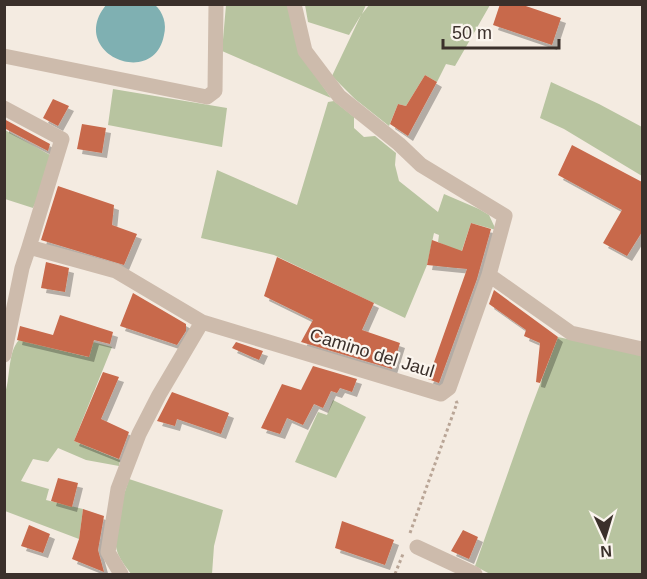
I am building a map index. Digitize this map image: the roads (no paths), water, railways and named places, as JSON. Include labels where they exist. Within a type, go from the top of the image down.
[{"type":"street","points":[[4,56],[207,97],[215,91],[216,4]]},
{"type":"street","name":"Camino del Jaul","points":[[29,247],[116,271],[202,322],[441,394],[449,388],[489,275],[505,216],[421,165],[399,144],[339,96],[305,51],[294,4]]},
{"type":"street","points":[[4,108],[62,139],[22,268],[4,355]]},
{"type":"street","points":[[489,275],[572,333],[642,349]]},
{"type":"street","points":[[121,574],[108,552],[118,489],[144,424],[202,322]]},
{"type":"street","points":[[409,548],[475,574]]},
{"type":"water","points":[[106,5],[155,5],[165,23],[164,35],[157,51],[145,60],[131,62],[117,59],[105,50],[97,38],[97,22]]}]
